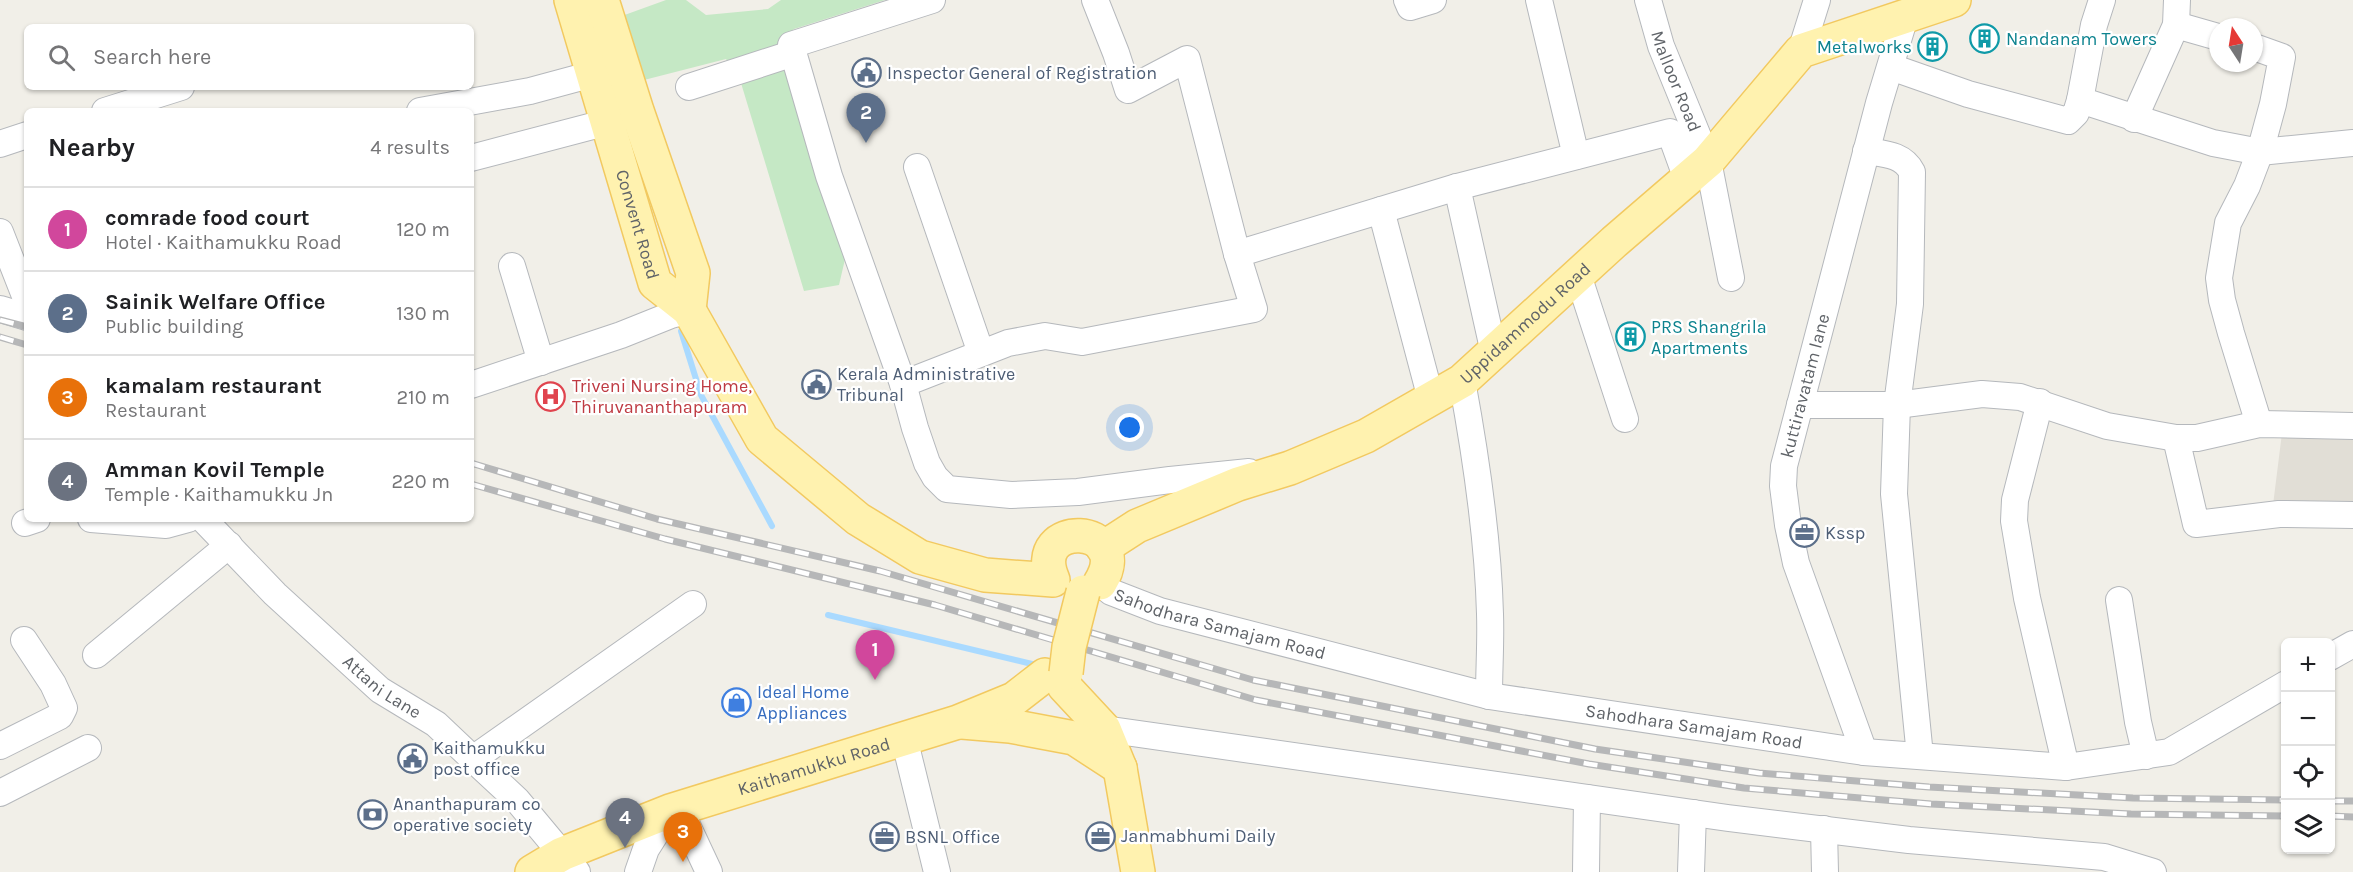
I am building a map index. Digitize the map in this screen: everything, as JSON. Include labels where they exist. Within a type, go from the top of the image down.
[{"type":"main road","name":"Convent Road","points":[[571,0],[655,283],[680,312],[762,438],[858,519],[920,557],[993,558],[1070,579]]},
{"type":"main road","points":[[602,0],[637,111],[693,273],[680,312]]},
{"type":"main road","points":[[1801,51],[1954,0]]},
{"type":"main road","name":"Uppidammodu Road","points":[[1070,579],[1062,539],[1071,535],[1095,542],[1238,484],[1290,468],[1366,436],[1462,381],[1697,170],[1801,51]]},
{"type":"main road","points":[[1010,726],[1033,715],[1055,679],[1069,647],[1070,579],[1107,566],[1095,542]]},
{"type":"main road","points":[[1055,679],[1089,734],[1120,768],[1138,872]]},
{"type":"main road","name":"Kaithamukku Road","points":[[532,872],[569,863],[674,809],[958,722],[1055,679]]},
{"type":"main road","points":[[958,722],[1089,734]]},
{"type":"street","points":[[932,0],[791,45],[829,176],[903,384],[927,463],[935,477],[947,489],[1011,495],[1078,492],[1290,468]]},
{"type":"street","points":[[903,384],[1008,343],[1045,336],[1082,342],[1254,309],[1237,254],[1187,59],[1128,90],[1095,0]]},
{"type":"street","points":[[1407,0],[1410,7],[1433,0]]},
{"type":"street","points":[[1539,0],[1576,156]]},
{"type":"street","name":"Malloor Road","points":[[1648,0],[1697,170]]},
{"type":"street","name":"Uppidammodu Road","points":[[1801,51],[1817,0]]},
{"type":"street","points":[[1891,67],[1968,94],[2067,121],[2073,117],[2080,100],[2094,25],[2102,0]]},
{"type":"street","points":[[2134,119],[2176,12],[2209,32]]},
{"type":"street","name":"kuttiravatam lane","points":[[1864,752],[1796,563],[1783,486],[1785,466],[1800,405],[1878,103],[1905,17]]},
{"type":"street","points":[[2259,424],[2231,333],[2219,278],[2228,223],[2247,186],[2260,152],[2273,104],[2282,57],[2263,50]]},
{"type":"street","points":[[689,87],[794,53]]},
{"type":"street","points":[[436,108],[530,91],[593,74]]},
{"type":"street","points":[[114,108],[172,90]]},
{"type":"street","points":[[2080,100],[2213,143],[2260,152],[2353,143]]},
{"type":"street","points":[[474,157],[608,122]]},
{"type":"street","points":[[1237,254],[1457,187],[1670,132],[1697,170],[1731,278]]},
{"type":"street","points":[[0,144],[24,136]]},
{"type":"street","points":[[1866,151],[1899,158],[1908,164],[1912,172],[1910,304],[1897,405],[1894,494],[1920,756]]},
{"type":"street","points":[[917,167],[981,352]]},
{"type":"street","points":[[1457,187],[1494,353]]},
{"type":"street","points":[[1381,210],[1431,399]]},
{"type":"street","points":[[0,232],[24,293]]},
{"type":"street","points":[[512,266],[541,362]]},
{"type":"street","points":[[1578,275],[1625,419]]},
{"type":"street","points":[[0,309],[24,316]]},
{"type":"street","points":[[474,384],[621,335],[680,312]]},
{"type":"street","points":[[1462,381],[1474,447],[1486,562],[1490,612],[1489,696]]},
{"type":"street","points":[[1800,405],[1897,405],[1982,394],[2020,397],[2107,426],[2176,438],[2197,438],[2259,424],[2353,426]]},
{"type":"street","points":[[2040,402],[2015,500],[2014,521],[2027,598],[2067,767]]},
{"type":"street","points":[[2176,438],[2196,524],[2280,514],[2353,515]]},
{"type":"street","points":[[128,522],[166,525],[177,522]]},
{"type":"street","name":"Attani Lane","points":[[206,522],[275,594],[380,690],[436,724],[517,800],[569,863]]},
{"type":"street","points":[[96,656],[229,545]]},
{"type":"street","name":"Sahodhara Samajam Road","points":[[1070,579],[1160,611],[1489,696],[1864,752],[2067,767],[2169,753],[2281,687]]},
{"type":"street","points":[[2119,600],[2138,722],[2146,756]]},
{"type":"street","points":[[473,759],[693,604]]},
{"type":"street","points":[[0,746],[60,716],[64,708],[54,684],[24,640]]},
{"type":"street","points":[[2335,655],[2353,644]]},
{"type":"street","points":[[1089,734],[1909,840],[2104,857],[2153,872]]},
{"type":"street","points":[[904,738],[937,872]]},
{"type":"street","points":[[0,792],[88,748]]},
{"type":"street","points":[[1586,872],[1587,798]]},
{"type":"street","points":[[638,872],[646,849],[674,809],[709,872]]},
{"type":"street","points":[[1691,872],[1693,813]]},
{"type":"street","points":[[1824,829],[1826,872]]},
{"type":"shaded area","points":[[2353,431],[2353,503],[2273,505],[2282,433]]},
{"type":"green space","points":[[666,0],[686,0],[706,15],[768,9],[781,0],[885,0],[794,29],[778,42],[846,255],[839,285],[804,291],[741,83],[726,59],[644,80],[619,17]]},
{"type":"waterway","points":[[681,331],[701,395],[772,526]]},
{"type":"waterway","points":[[828,615],[1032,664]]},
{"type":"railway","points":[[0,320],[24,326]]},
{"type":"railway","points":[[0,337],[24,344]]},
{"type":"railway","points":[[474,464],[657,519],[880,571],[1253,680],[1595,749],[1759,773],[1929,787],[2133,798],[2281,800]]},
{"type":"railway","points":[[474,485],[665,539],[935,605],[1256,700],[1589,764],[1744,788],[1931,804],[2131,814],[2281,816]]},
{"type":"railway","points":[[2335,801],[2353,801]]},
{"type":"railway","points":[[2335,816],[2353,817]]},
{"type":"place","name":"Nandanam Towers","points":[[1985,39]]},
{"type":"place","name":"Metalworks","points":[[1933,47]]},
{"type":"place","name":"Inspector General of Registration","points":[[866,73]]},
{"type":"place","name":"Sainik Welfare Office","points":[[866,143]]},
{"type":"place","name":"PRS Shangrila Apartments","points":[[1630,337]]},
{"type":"place","name":"Kerala Administrative Tribunal","points":[[816,384]]},
{"type":"place","name":"Triveni Nursing Home, Thiruvananthapuram","points":[[551,396]]},
{"type":"place","name":"Kssp","points":[[1804,533]]},
{"type":"place","name":"comrade food court","points":[[875,680]]},
{"type":"place","name":"Ideal Home Appliances","points":[[736,702]]},
{"type":"place","name":"Kaithamukku post office","points":[[412,758]]},
{"type":"place","name":"Ananthapuram co operative society","points":[[372,814]]},
{"type":"place","name":"Janmabhumi Daily","points":[[1100,836]]},
{"type":"place","name":"BSNL Office","points":[[884,837]]},
{"type":"place","name":"Amman Kovil Temple","points":[[625,848]]},
{"type":"place","name":"kamalam restaurant","points":[[683,862]]}]
